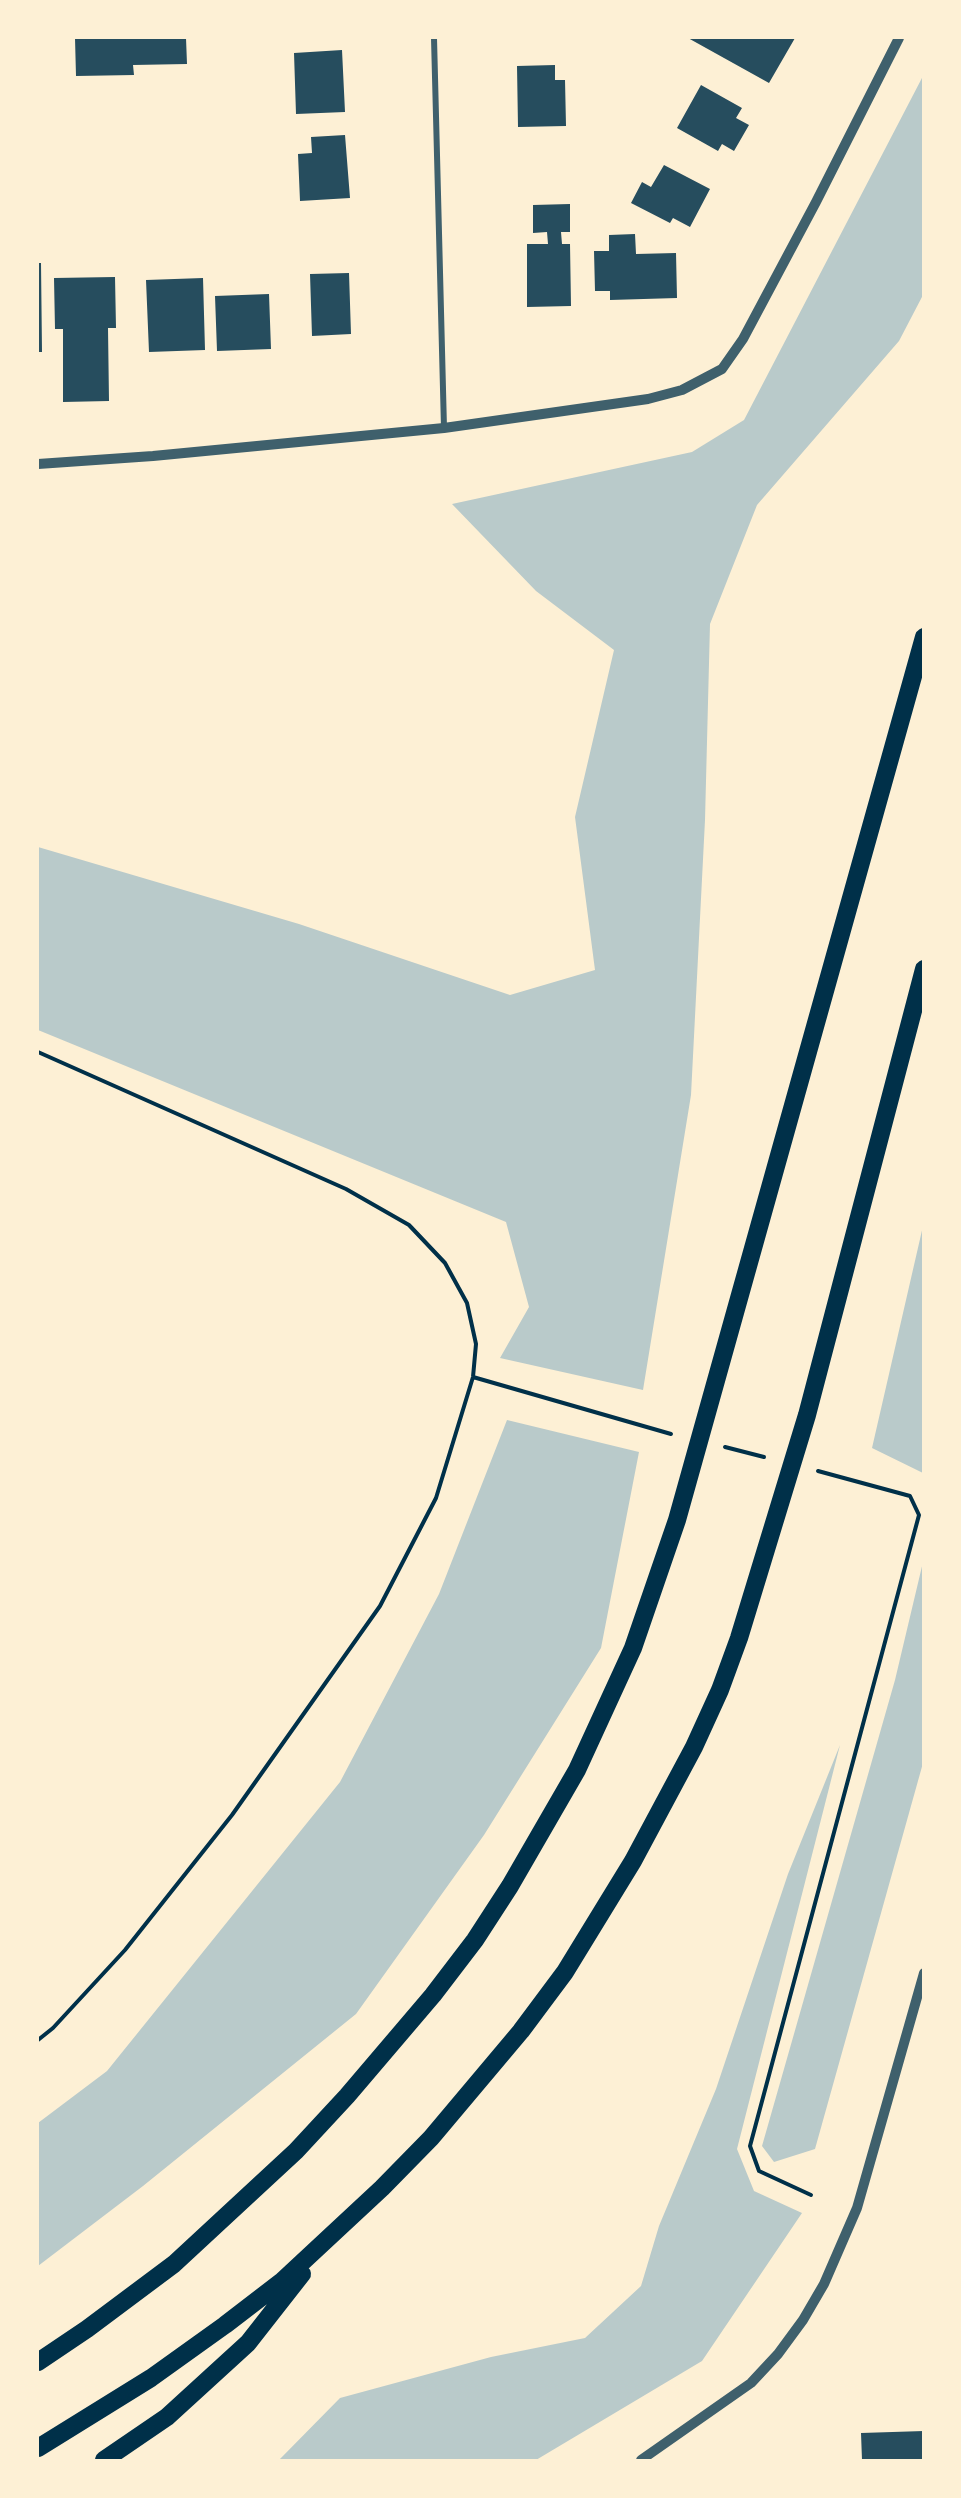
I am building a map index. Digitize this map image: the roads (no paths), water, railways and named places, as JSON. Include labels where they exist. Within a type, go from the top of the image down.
[{"type":"highway","points":[[38,2362],[96,2323],[174,2264],[296,2151],[340,2104],[434,1995],[475,1940],[510,1886],[577,1770],[607,1710],[633,1648],[677,1520],[924,637]]},
{"type":"highway","points":[[38,2448],[151,2378],[280,2282],[331,2237],[431,2138],[521,2031],[565,1972],[633,1861],[694,1747],[720,1690],[775,1526],[807,1415],[924,969]]},
{"type":"highway","points":[[104,2460],[167,2417],[248,2343],[331,2237]]},
{"type":"street","points":[[434,38],[444,428]]},
{"type":"street","points":[[38,464],[153,456],[444,428],[648,399],[682,390],[722,369],[743,339],[899,38]]},
{"type":"street","points":[[641,2460],[695,2425],[751,2384],[784,2346],[824,2284],[857,2208],[924,1973]]}]
